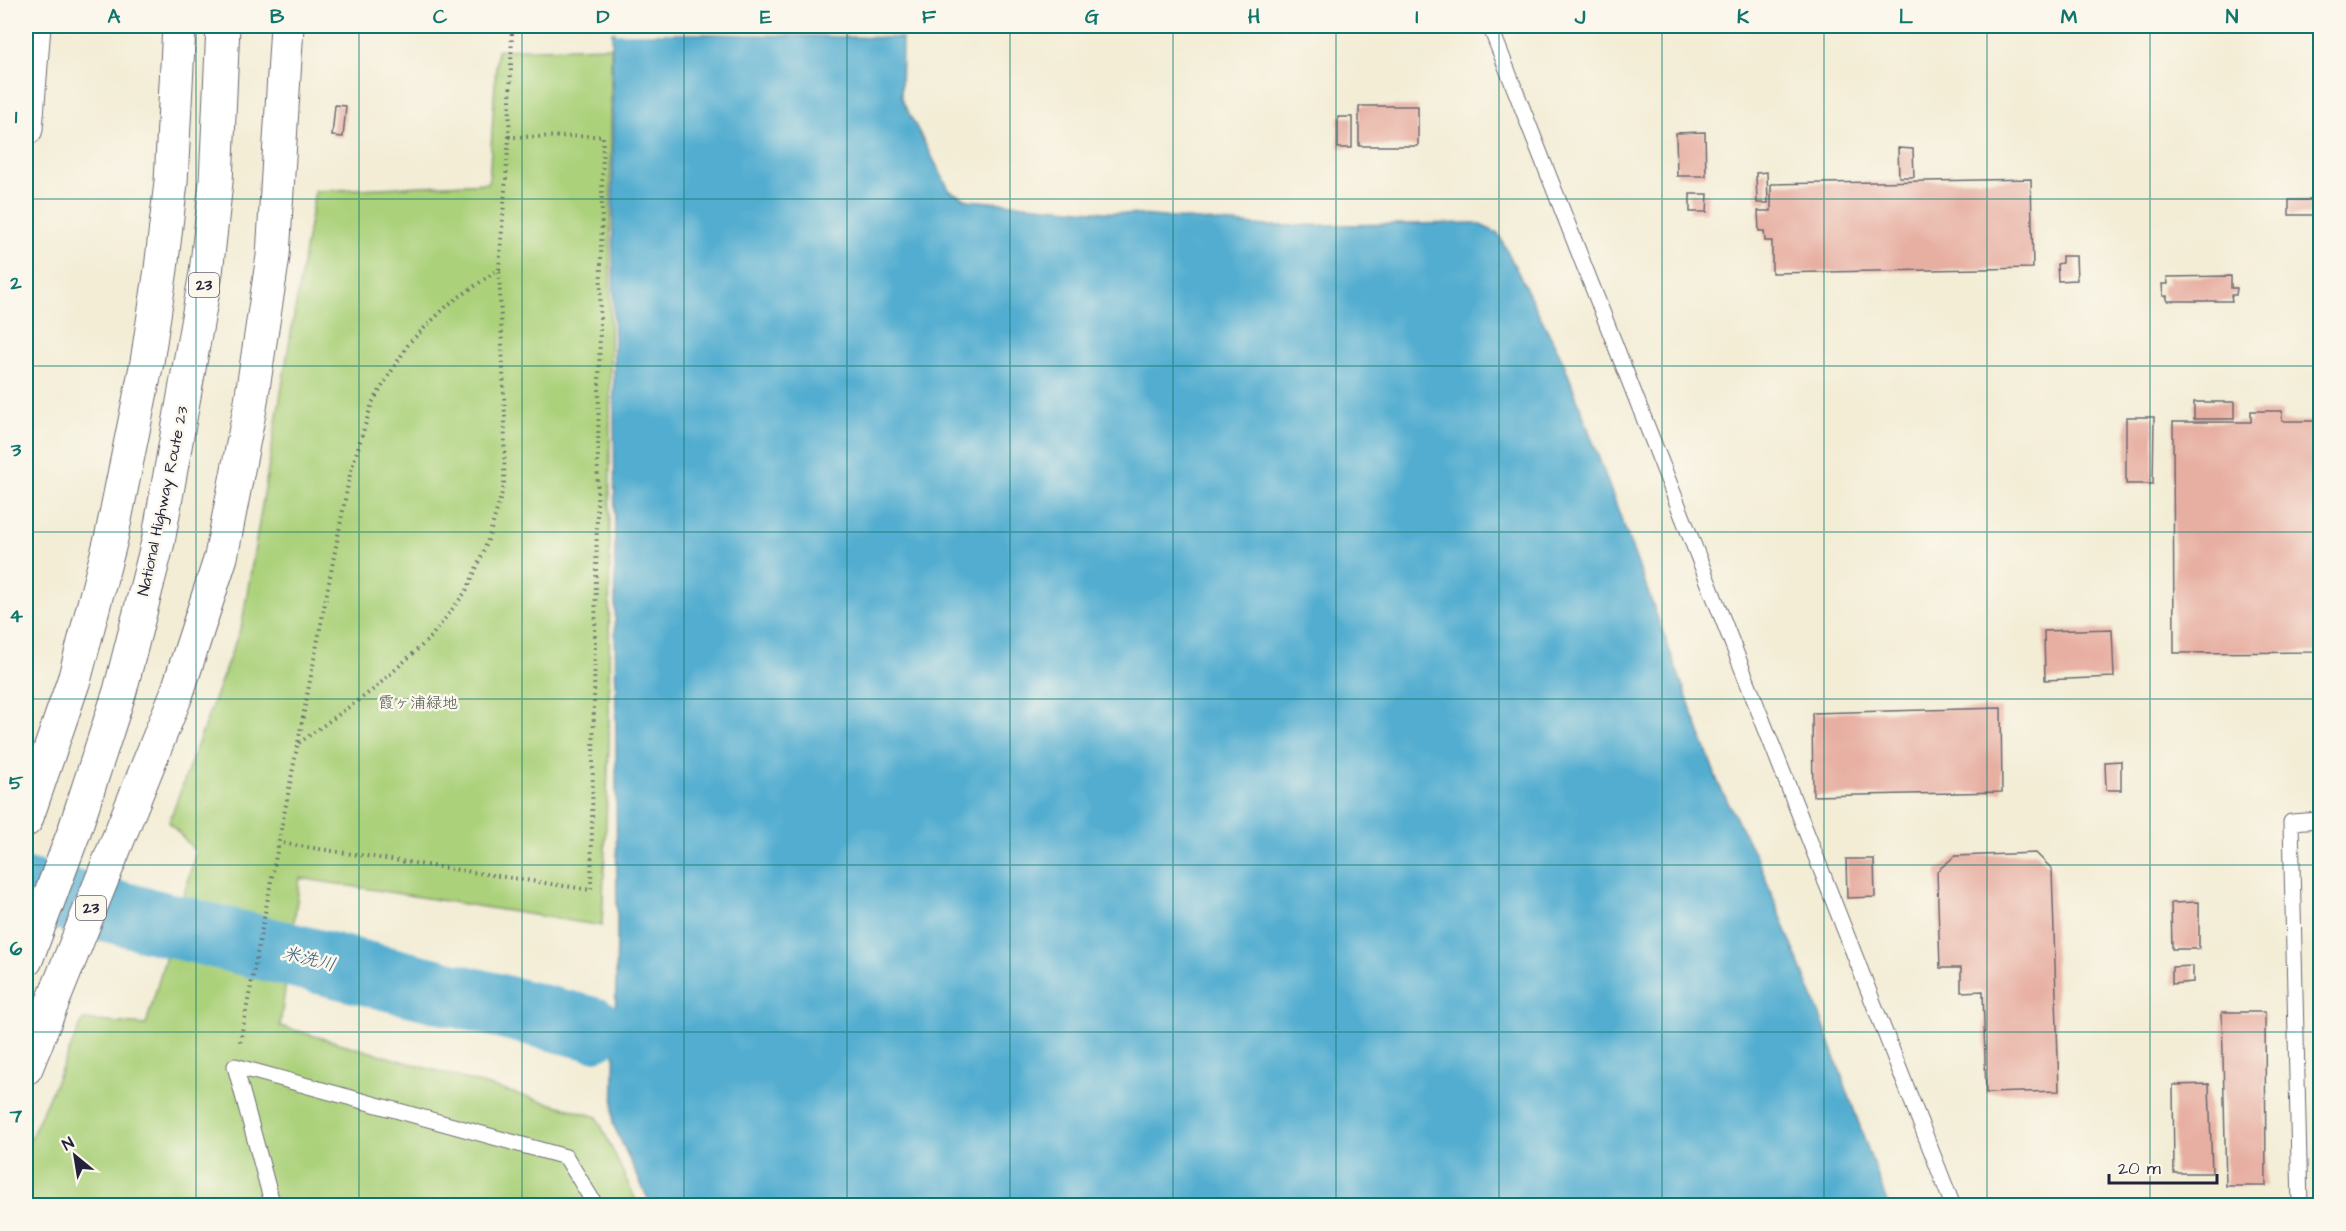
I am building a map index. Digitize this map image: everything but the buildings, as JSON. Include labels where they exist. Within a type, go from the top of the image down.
[{"type":"highway","points":[[26,129],[34,26]]},
{"type":"highway","points":[[26,820],[75,677],[111,539],[147,362],[171,182],[179,26]]},
{"type":"highway","name":"National Highway Route 23","points":[[26,960],[74,832],[120,691],[158,542],[206,273],[216,182],[223,26]]},
{"type":"highway","name":"23","points":[[26,1068],[177,693],[221,557],[249,408],[273,256],[287,26]]},
{"type":"lane","points":[[1490,26],[1953,1206]]},
{"type":"lane","points":[[2300,1206],[2291,822],[2320,820]]},
{"type":"lane","points":[[236,1066],[273,1206]]},
{"type":"lane","points":[[236,1066],[566,1157],[596,1206]]},
{"type":"path","points":[[299,743],[374,689],[430,638],[467,590],[487,543],[504,486],[505,419],[499,269],[509,137],[512,30]]},
{"type":"path","points":[[280,843],[591,891],[603,136],[509,137]]},
{"type":"path","points":[[236,1066],[350,474],[372,403],[409,343],[449,304],[499,269]]},
{"type":"green space","name":"霞ヶ浦緑地","points":[[611,47],[609,743],[602,926],[300,878],[280,1026],[597,1117],[638,1205],[26,1206],[26,1149],[83,1020],[146,1025],[196,852],[169,822],[242,624],[315,191],[489,183],[497,50]]},
{"type":"water","points":[[612,32],[902,38],[901,98],[950,191],[968,200],[1267,226],[1476,223],[1498,233],[1564,363],[1719,785],[1759,862],[1820,1015],[1888,1205],[651,1205],[613,1124],[617,932]]},
{"type":"pier","points":[[616,29],[801,33],[616,33]]},
{"type":"waterway","name":"米洗川","points":[[26,890],[593,1029]]}]
